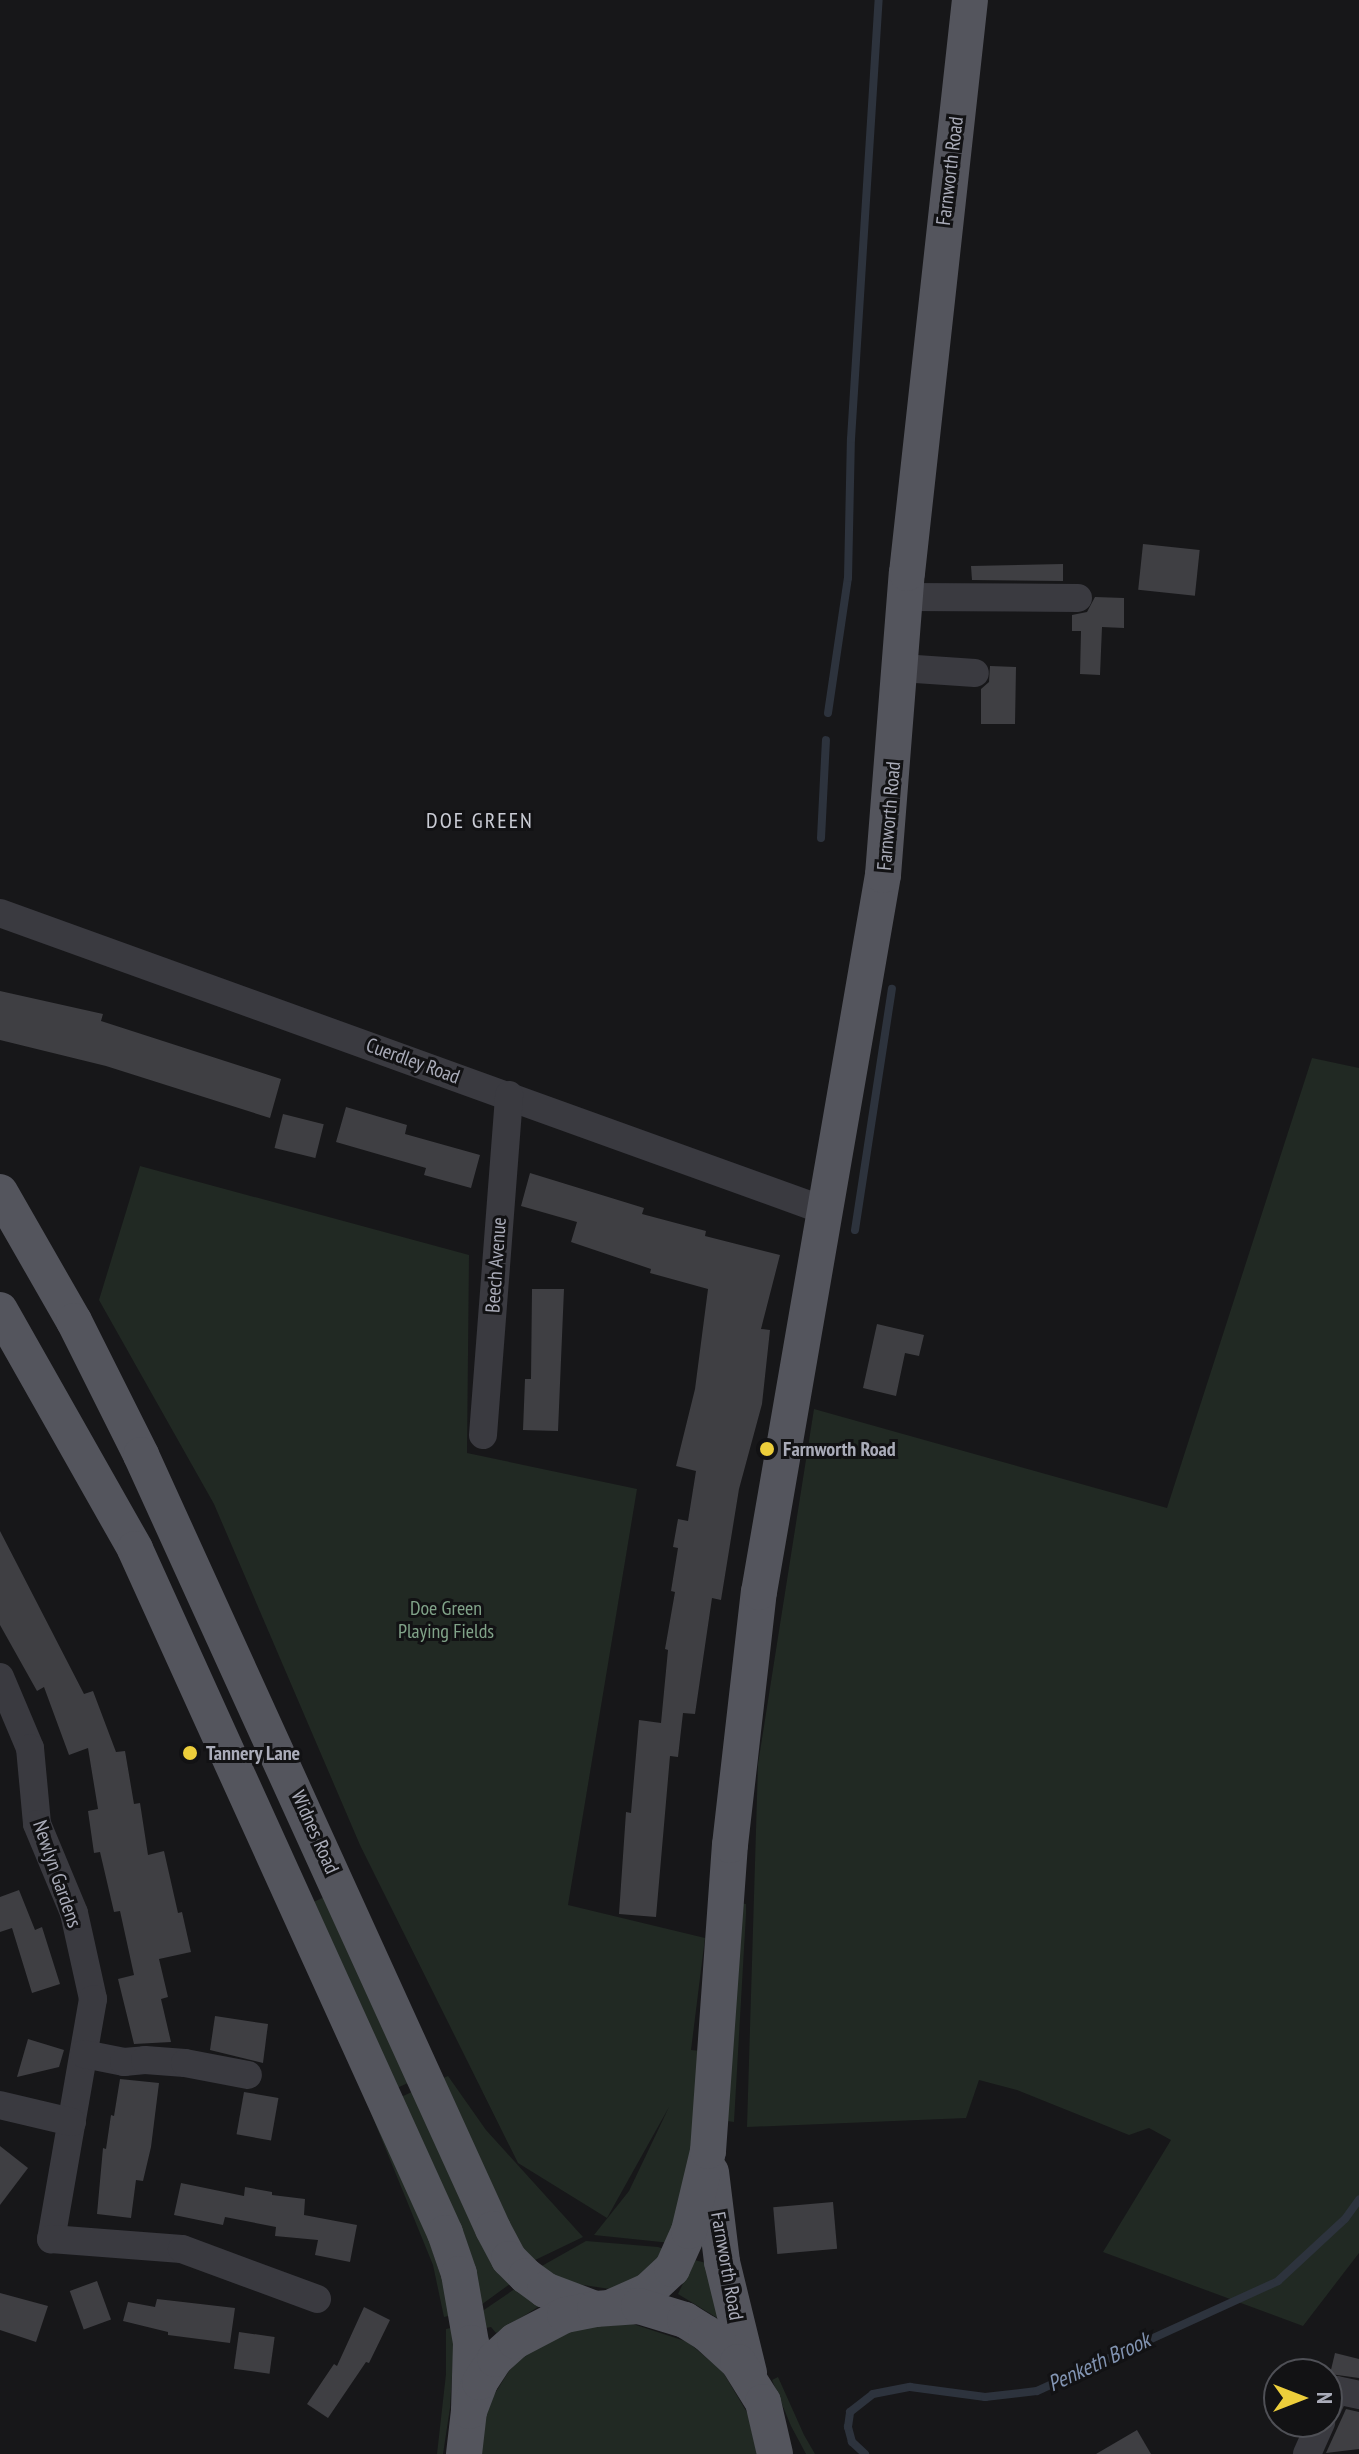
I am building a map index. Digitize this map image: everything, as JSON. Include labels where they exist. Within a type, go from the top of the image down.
[{"type":"main road","name":"Farnworth Road","points":[[605,2308],[648,2291],[672,2269],[689,2231],[708,2151],[742,1711],[759,1592],[883,875],[905,597],[970,0]]},
{"type":"main road","name":"Widnes Road","points":[[0,1192],[74,1321],[141,1455],[509,2259],[526,2276],[555,2294],[605,2308]]},
{"type":"main road","points":[[0,1310],[135,1549],[445,2233],[459,2274],[471,2343],[464,2453]]},
{"type":"main road","name":"Farnworth Road","points":[[708,2151],[722,2262],[750,2379]]},
{"type":"main road","points":[[469,2411],[480,2382],[495,2359],[515,2341],[539,2326],[605,2308],[663,2311],[685,2320],[724,2347],[750,2379],[763,2402],[779,2449]]},
{"type":"street","points":[[905,597],[1078,598]]},
{"type":"street","points":[[901,668],[975,673]]},
{"type":"street","name":"Cuerdley Road","points":[[0,913],[826,1211]]},
{"type":"street","name":"Beech Avenue","points":[[483,1435],[509,1095]]},
{"type":"street","name":"Newlyn Gardens","points":[[0,1677],[30,1748],[37,1824],[74,1913],[93,1999],[51,2239],[182,2249],[317,2299]]},
{"type":"street","points":[[84,2054],[124,2062],[185,2063],[248,2075]]},
{"type":"street","points":[[0,2105],[72,2122]]},
{"type":"green space","points":[[1312,1058],[1359,1068],[1359,2253],[1303,2326],[1103,2252],[1171,2140],[1149,2128],[1129,2135],[1017,2090],[979,2080],[966,2118],[747,2127],[758,1764],[814,1409],[1167,1508]]},
{"type":"green space","name":"Doe Green Playing Fields","points":[[140,1166],[469,1255],[467,1453],[637,1489],[568,1905],[705,1938],[691,2050],[701,2051],[693,2133],[683,2199],[671,2243],[594,2235],[629,2191],[669,2107],[607,2218],[518,2163],[360,1845],[214,1504],[99,1300]]},
{"type":"green space","points":[[329,1895],[412,2081],[395,2089],[312,1903]]},
{"type":"green space","points":[[739,1903],[746,1904],[746,1914],[734,2122],[727,2121]]},
{"type":"green space","points":[[448,2076],[486,2130],[583,2237],[533,2261],[520,2245],[441,2079]]},
{"type":"green space","points":[[416,2090],[514,2281],[481,2305],[401,2097]]},
{"type":"green space","points":[[376,2111],[415,2196],[453,2315],[444,2317],[433,2265],[371,2113]]},
{"type":"green space","points":[[586,2241],[667,2250],[647,2273],[610,2289],[570,2283],[540,2267]]},
{"type":"green space","points":[[694,2260],[707,2263],[719,2319],[678,2294]]},
{"type":"green space","points":[[519,2286],[543,2304],[496,2333],[491,2327],[486,2328],[481,2312]]},
{"type":"green space","points":[[633,2324],[688,2342],[723,2372],[748,2414],[757,2454],[481,2454],[483,2425],[492,2398],[522,2357],[551,2339],[584,2327]]},
{"type":"green space","points":[[455,2327],[450,2408],[443,2454],[437,2454],[446,2374],[446,2329]]},
{"type":"green space","points":[[778,2377],[815,2454],[806,2454],[791,2426],[772,2380]]},
{"type":"building","points":[[1143,544],[1200,550],[1195,596],[1138,590]]},
{"type":"building","points":[[1063,564],[1063,581],[972,580],[971,566]]},
{"type":"building","points":[[1095,597],[1124,598],[1124,628],[1102,627],[1100,675],[1080,674],[1081,631],[1072,631],[1072,615],[1087,612]]},
{"type":"building","points":[[990,666],[1016,667],[1015,724],[981,724],[981,689],[989,682]]},
{"type":"building","points":[[0,991],[103,1014],[101,1021],[281,1079],[270,1118],[106,1066],[0,1040]]},
{"type":"building","points":[[346,1107],[407,1125],[405,1134],[480,1155],[471,1188],[424,1175],[426,1168],[336,1142]]},
{"type":"building","points":[[283,1114],[324,1124],[315,1158],[275,1148]]},
{"type":"building","points":[[530,1173],[644,1208],[642,1214],[706,1231],[705,1236],[780,1255],[761,1329],[770,1330],[762,1404],[739,1489],[721,1600],[712,1598],[695,1714],[683,1713],[678,1757],[670,1756],[656,1917],[619,1914],[626,1812],[631,1813],[639,1720],[661,1723],[668,1650],[665,1649],[675,1592],[671,1591],[678,1548],[673,1547],[678,1519],[688,1521],[696,1471],[676,1466],[695,1389],[708,1289],[650,1273],[651,1269],[571,1242],[577,1222],[521,1206]]},
{"type":"building","points":[[532,1289],[564,1289],[558,1431],[523,1430],[525,1379],[531,1379]]},
{"type":"building","points":[[877,1324],[924,1335],[919,1356],[905,1353],[896,1396],[863,1388]]},
{"type":"building","points":[[0,1531],[84,1694],[93,1691],[116,1752],[125,1751],[134,1804],[140,1803],[148,1855],[164,1851],[178,1913],[182,1912],[191,1952],[159,1959],[168,1997],[161,1999],[171,2042],[134,2044],[118,1979],[134,1975],[120,1911],[114,1912],[100,1852],[94,1853],[88,1811],[98,1809],[88,1748],[69,1755],[44,1687],[37,1691],[0,1625]]},
{"type":"building","points":[[19,1890],[35,1930],[42,1927],[60,1984],[32,1993],[12,1928],[0,1932],[0,1897]]},
{"type":"building","points":[[215,2016],[268,2024],[263,2063],[210,2050]]},
{"type":"building","points":[[28,2039],[64,2050],[59,2067],[17,2077]]},
{"type":"building","points":[[120,2079],[159,2083],[151,2147],[143,2181],[136,2180],[131,2218],[97,2214],[103,2148],[106,2149]]},
{"type":"building","points":[[244,2092],[278,2098],[271,2140],[237,2134]]},
{"type":"building","points":[[0,2146],[28,2168],[0,2205]]},
{"type":"building","points":[[181,2183],[244,2196],[245,2187],[272,2192],[272,2195],[305,2199],[304,2215],[357,2225],[350,2262],[315,2255],[318,2240],[275,2236],[276,2227],[225,2217],[223,2225],[174,2215]]},
{"type":"building","points":[[833,2202],[837,2249],[777,2254],[773,2207]]},
{"type":"building","points":[[97,2281],[111,2320],[84,2329],[70,2291]]},
{"type":"building","points":[[0,2293],[48,2306],[36,2342],[0,2330]]},
{"type":"building","points":[[157,2299],[235,2308],[230,2343],[168,2335],[168,2332],[123,2321],[128,2302],[155,2307]]},
{"type":"building","points":[[364,2307],[390,2320],[369,2363],[366,2362],[328,2418],[307,2404],[334,2364],[337,2366]]},
{"type":"building","points":[[239,2332],[275,2337],[270,2374],[234,2369]]},
{"type":"building","points":[[1335,2353],[1359,2359],[1359,2378],[1343,2376],[1343,2358],[1334,2358]]},
{"type":"building","points":[[1346,2409],[1359,2412],[1359,2449],[1326,2453],[1333,2438],[1343,2438]]},
{"type":"building","points":[[1137,2430],[1151,2454],[1096,2454]]},
{"type":"waterway","points":[[828,713],[848,578],[851,439],[879,0]]},
{"type":"waterway","points":[[821,838],[826,740]]},
{"type":"waterway","points":[[855,1230],[892,989]]},
{"type":"waterway","name":"Penketh Brook","points":[[865,2454],[852,2442],[848,2427],[850,2412],[873,2394],[910,2387],[985,2397],[1037,2391],[1278,2281],[1345,2219],[1359,2200]]},
{"type":"place","name":"Farnworth Road","points":[[767,1449]]},
{"type":"place","name":"Tannery Lane","points":[[190,1753]]},
{"type":"district","name":"DOE GREEN","points":[[480,821]]}]
